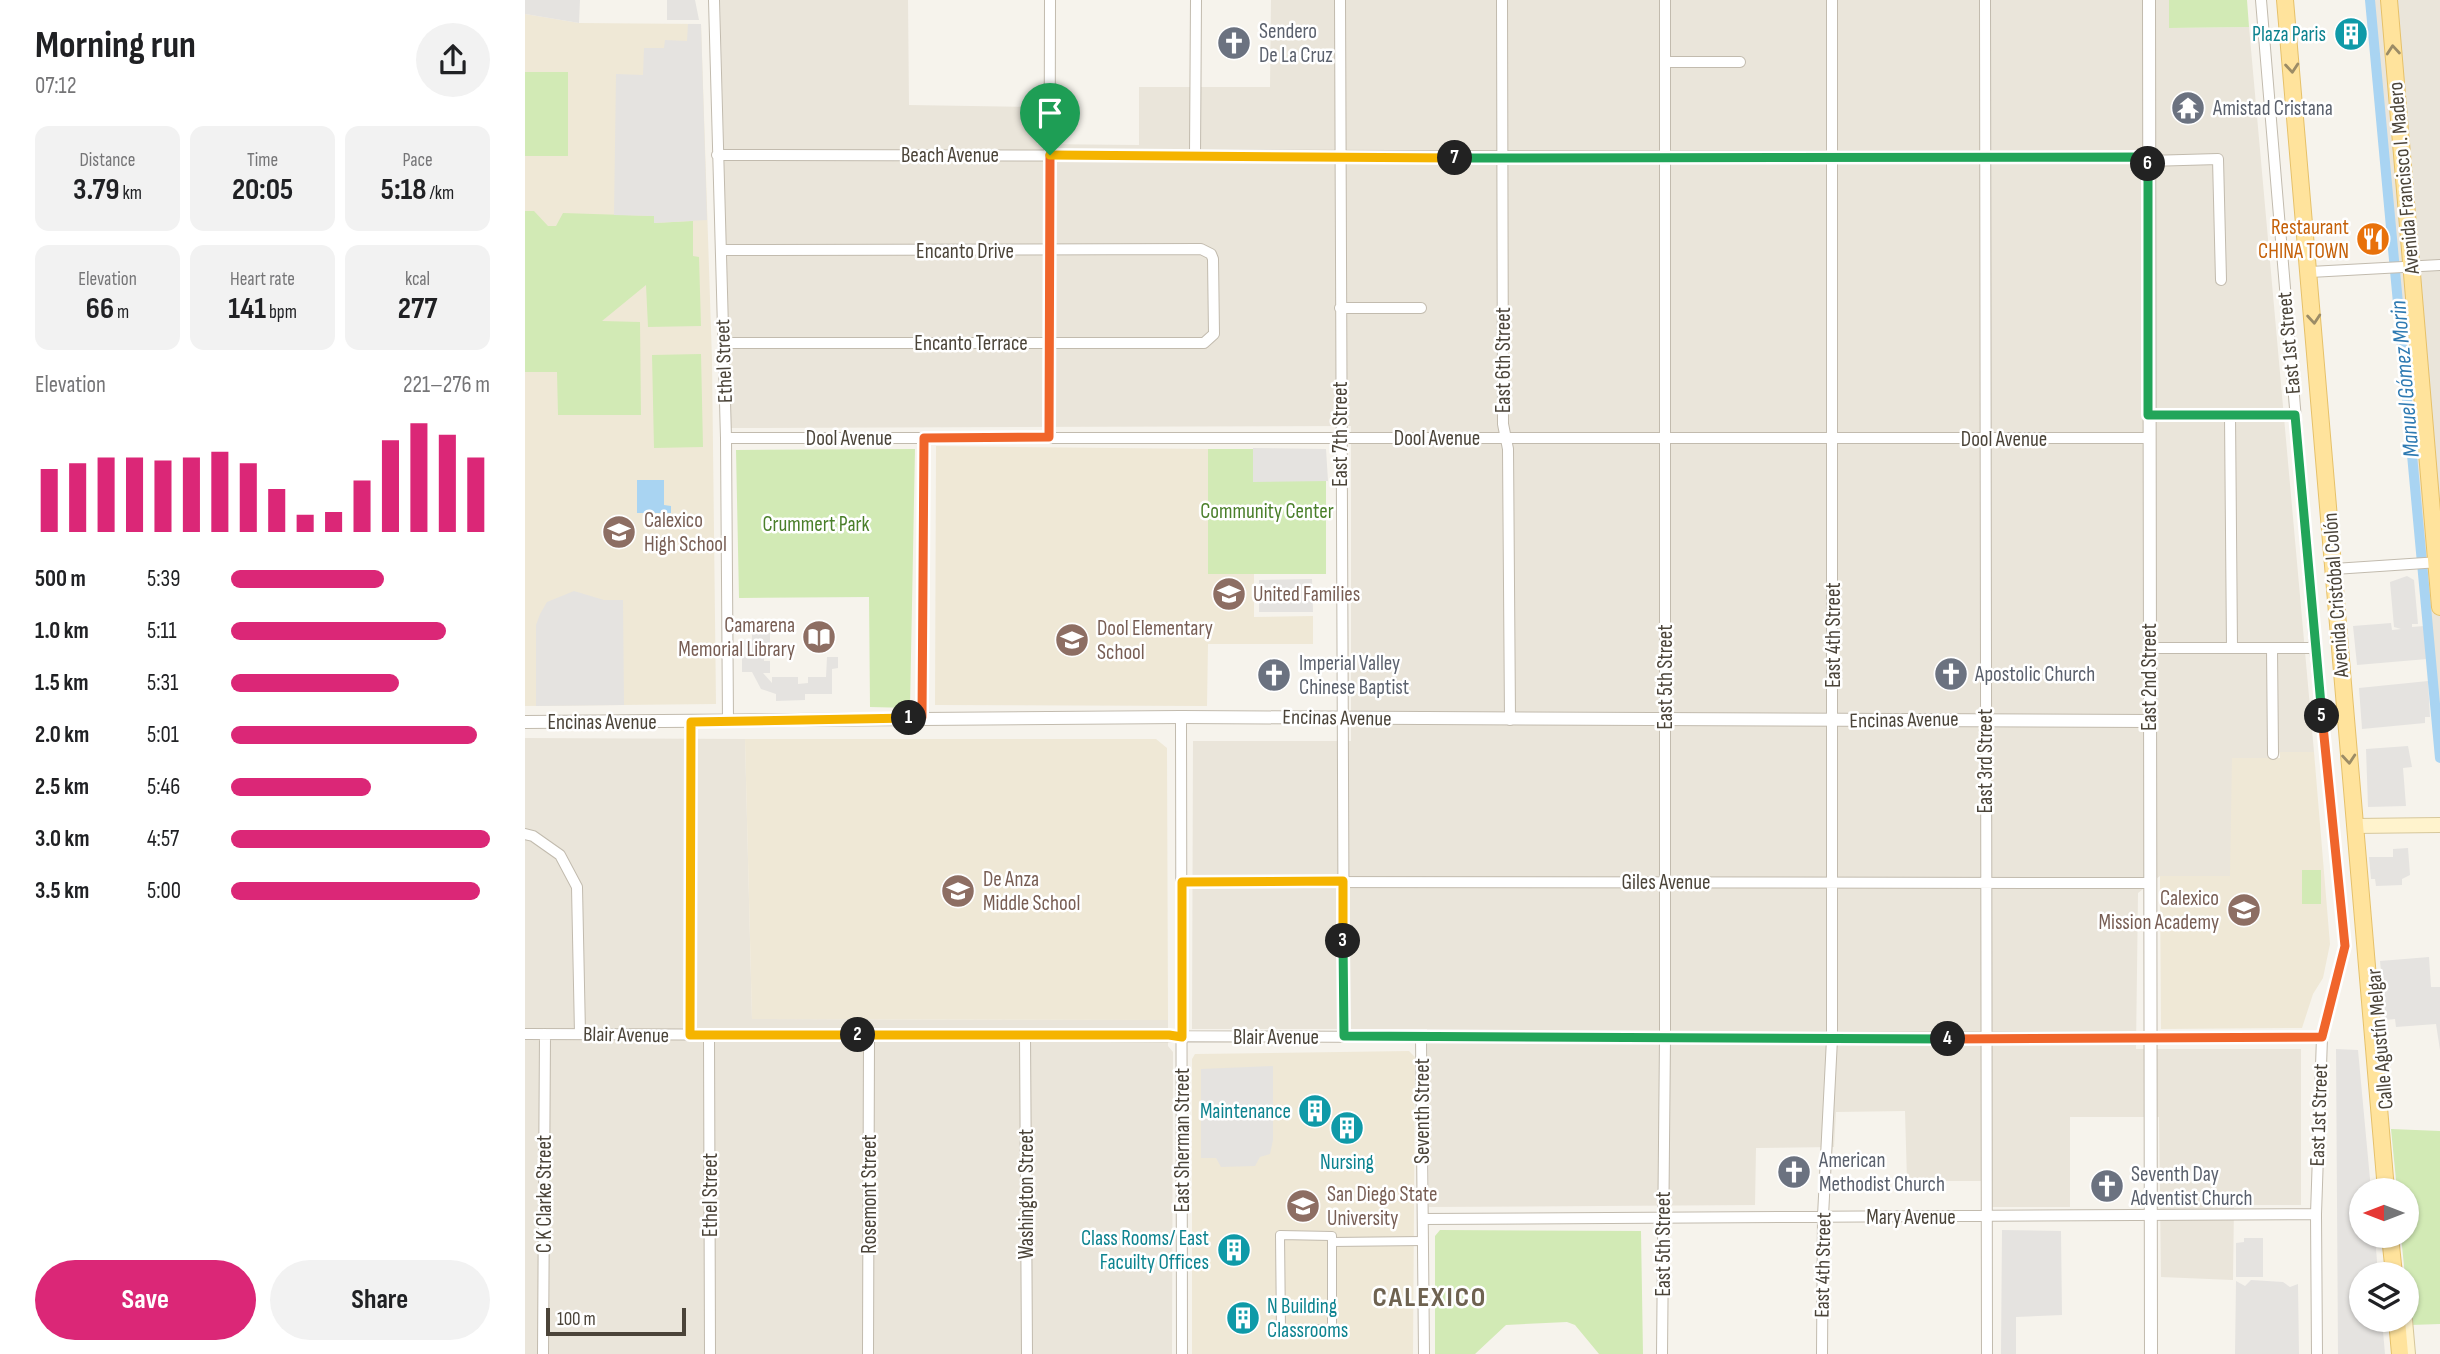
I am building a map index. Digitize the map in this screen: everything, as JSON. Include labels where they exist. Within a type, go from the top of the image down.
[{"type":"main road","name":"Avenida Cristóbal Colón","points":[[2285,0],[2385,1178]]},
{"type":"main road","name":"Avenida Francisco I. Madero","points":[[2389,0],[2440,607]]},
{"type":"main road","points":[[2355,826],[2440,825]]},
{"type":"main road","name":"Calle Agustín Melgar","points":[[2360,889],[2368,909],[2392,1178]]},
{"type":"main road","points":[[2398,1332],[2400,1354]]},
{"type":"main road","points":[[2406,1332],[2408,1354]]},
{"type":"street","name":"Ethel Street","points":[[714,0],[726,438],[729,721]]},
{"type":"street","points":[[1049,437],[1050,0]]},
{"type":"street","points":[[1195,156],[1196,0]]},
{"type":"street","name":"East 7th Street","points":[[1341,0],[1344,1036]]},
{"type":"street","name":"East 6th Street","points":[[1502,0],[1510,720]]},
{"type":"street","name":"East 5th Street","points":[[1662,1354],[1665,1038],[1665,0]]},
{"type":"street","name":"East 4th Street","points":[[1822,1354],[1823,1216],[1832,1039],[1832,0]]},
{"type":"street","name":"East 3rd Street","points":[[1985,0],[1987,1354]]},
{"type":"street","name":"East 2nd Street","points":[[2149,0],[2151,1354]]},
{"type":"street","name":"East 1st Street","points":[[2261,0],[2315,648],[2345,946],[2322,1037],[2316,1214],[2316,1354]]},
{"type":"street","points":[[1666,62],[1740,62]]},
{"type":"street","name":"Beach Avenue","points":[[717,155],[2218,159],[2221,280]]},
{"type":"street","name":"Encanto Drive","points":[[721,250],[1208,251],[1213,259],[1214,334]]},
{"type":"street","points":[[2310,272],[2440,265]]},
{"type":"street","points":[[1340,308],[1421,308]]},
{"type":"street","name":"Encanto Terrace","points":[[723,342],[1204,343],[1214,334]]},
{"type":"street","points":[[2148,415],[2295,415]]},
{"type":"street","points":[[2230,416],[2232,648]]},
{"type":"street","name":"Dool Avenue","points":[[726,438],[2148,438]]},
{"type":"street","points":[[922,717],[924,438]]},
{"type":"street","points":[[2334,569],[2438,562]]},
{"type":"street","points":[[2149,648],[2315,648]]},
{"type":"street","points":[[2272,648],[2273,754]]},
{"type":"street","name":"Encinas Avenue","points":[[525,722],[1181,716],[1510,720],[2149,721]]},
{"type":"street","name":"East Sherman Street","points":[[1181,716],[1182,1354]]},
{"type":"street","points":[[690,1035],[691,722]]},
{"type":"street","points":[[525,834],[533,836],[560,855],[577,887],[580,1034]]},
{"type":"street","name":"Giles Avenue","points":[[1182,882],[2150,883]]},
{"type":"street","name":"Blair Avenue","points":[[525,1034],[1832,1039],[2322,1037]]},
{"type":"street","name":"C K Clarke Street","points":[[543,1354],[545,1034]]},
{"type":"street","name":"Washington Street","points":[[1025,1034],[1027,1354]]},
{"type":"street","name":"Ethel Street","points":[[709,1035],[710,1354]]},
{"type":"street","name":"Rosemont Street","points":[[869,1035],[869,1354]]},
{"type":"street","name":"Seventh Street","points":[[1421,1036],[1423,1354]]},
{"type":"street","name":"Mary Avenue","points":[[1423,1219],[2316,1214]]},
{"type":"street","points":[[1280,1235],[1332,1236],[1332,1242],[1332,1329],[1281,1330],[1280,1235]]},
{"type":"street","points":[[1332,1242],[1423,1241]]},
{"type":"shaded area","points":[[525,0],[580,0],[579,23],[525,14]]},
{"type":"shaded area","points":[[667,0],[695,0],[699,20],[667,20]]},
{"type":"shaded area","points":[[720,0],[908,0],[909,105],[1037,107],[1037,144],[1139,145],[1139,87],[1270,87],[1271,0],[2169,0],[2169,28],[2249,27],[2314,752],[2280,752],[2230,876],[2160,876],[2138,893],[2136,1049],[2301,1049],[2301,1205],[2234,1205],[2233,1280],[2161,1277],[2159,1117],[2070,1117],[2070,1207],[1992,1207],[1991,1181],[1907,1181],[1905,1111],[1836,1112],[1834,1147],[1756,1148],[1755,1205],[1429,1207],[1427,1029],[1192,1029],[1193,741],[1351,741],[1351,426],[731,428]]},
{"type":"shaded area","points":[[2370,0],[2440,0],[2440,759]]},
{"type":"shaded area","name":"Calexico High School","points":[[525,14],[579,23],[701,24],[712,360],[716,704],[525,706]]},
{"type":"shaded area","points":[[688,24],[701,24],[707,220],[654,223],[654,216],[614,215],[616,74],[643,75],[644,48],[664,48],[665,40],[687,41]]},
{"type":"shaded area","name":"Dool Elementary School","points":[[936,446],[1208,449],[1208,572],[1254,572],[1254,617],[1313,616],[1313,644],[1208,644],[1207,706],[935,705]]},
{"type":"shaded area","points":[[1253,448],[1326,449],[1328,481],[1253,482]]},
{"type":"shaded area","points":[[2407,576],[2414,580],[2418,624],[2412,624],[2412,627],[2424,626],[2427,659],[2357,665],[2353,626],[2391,623],[2392,630],[2401,629],[2394,627],[2390,582]]},
{"type":"shaded area","points":[[1312,579],[1313,612],[1259,612],[1259,580]]},
{"type":"shaded area","points":[[574,591],[604,600],[623,600],[624,705],[536,706],[536,625],[547,602]]},
{"type":"shaded area","points":[[752,627],[770,627],[770,652],[764,653],[764,661],[770,661],[770,673],[763,673],[772,683],[772,677],[798,677],[798,684],[808,683],[808,677],[826,677],[827,657],[838,657],[838,668],[832,669],[832,694],[805,694],[805,700],[776,701],[776,694],[761,689],[752,672],[742,672],[742,640],[752,640]]},
{"type":"shaded area","points":[[2428,681],[2430,717],[2425,717],[2425,723],[2362,729],[2359,688]]},
{"type":"shaded area","points":[[525,738],[745,739],[752,1019],[1168,1020],[1168,1046],[1173,1052],[1172,1354],[525,1354]]},
{"type":"shaded area","name":"De Anza Middle School","points":[[745,739],[1156,739],[1167,748],[1168,1020],[752,1019]]},
{"type":"shaded area","points":[[2408,746],[2412,767],[2403,768],[2406,806],[2368,807],[2366,749]]},
{"type":"shaded area","name":"Calexico Mission Academy","points":[[2280,752],[2314,752],[2330,944],[2323,978],[2313,994],[2302,1028],[2161,1029],[2160,876],[2230,876],[2232,758],[2280,758]]},
{"type":"shaded area","points":[[2408,848],[2410,875],[2402,879],[2402,885],[2376,886],[2375,879],[2371,879],[2369,857],[2393,857],[2393,849]]},
{"type":"shaded area","points":[[2429,957],[2431,987],[2440,987],[2440,1050],[2436,1024],[2396,1027],[2395,1019],[2386,1020],[2380,961]]},
{"type":"shaded area","points":[[2336,1049],[2358,1050],[2370,1178],[2349,1178],[2349,1248],[2376,1248],[2377,1262],[2349,1262],[2349,1332],[2383,1332],[2385,1354],[2338,1354]]},
{"type":"shaded area","name":"San Diego State University","points":[[1409,1051],[1415,1057],[1413,1354],[1192,1354],[1192,1059],[1195,1054]]},
{"type":"shaded area","points":[[1273,1066],[1273,1140],[1270,1154],[1260,1157],[1255,1166],[1221,1167],[1216,1158],[1201,1158],[1201,1069]]},
{"type":"shaded area","points":[[2002,1230],[2061,1231],[2062,1315],[2016,1317],[2016,1354],[2001,1354]]},
{"type":"shaded area","points":[[2244,1238],[2263,1238],[2263,1277],[2236,1277],[2236,1243],[2244,1242]]},
{"type":"shaded area","points":[[2251,1280],[2283,1282],[2290,1287],[2298,1284],[2299,1354],[2235,1354],[2236,1281],[2245,1286]]},
{"type":"green space","points":[[2169,0],[2247,0],[2249,27],[2169,28]]},
{"type":"green space","points":[[525,72],[568,72],[568,156],[525,156]]},
{"type":"green space","points":[[525,211],[534,211],[548,226],[556,226],[563,213],[654,216],[654,223],[693,221],[693,256],[699,257],[701,326],[648,327],[646,285],[602,321],[640,322],[641,415],[558,415],[557,372],[525,372]]},
{"type":"green space","points":[[701,354],[703,447],[654,448],[652,355]]},
{"type":"green space","name":"Crummert Park","points":[[915,449],[910,708],[870,707],[869,597],[739,598],[736,450]]},
{"type":"green space","name":"Community Center","points":[[1208,449],[1326,449],[1326,574],[1208,574]]},
{"type":"green space","points":[[2302,870],[2321,870],[2321,904],[2302,904]]},
{"type":"green space","points":[[2391,1129],[2440,1131],[2440,1324],[2419,1325],[2419,1262],[2404,1262],[2402,1248],[2419,1248],[2419,1178],[2396,1178]]},
{"type":"green space","points":[[1440,1230],[1641,1231],[1643,1354],[1599,1354],[1575,1325],[1567,1322],[1506,1325],[1475,1354],[1435,1354],[1435,1236]]},
{"type":"water","points":[[637,480],[664,480],[664,505],[671,506],[671,513],[637,513]]},
{"type":"waterway","name":"Manuel Gómez Morin","points":[[2370,0],[2440,758]]},
{"type":"place","name":"Plaza Paris","points":[[2351,34]]},
{"type":"place","name":"Sendero De La Cruz","points":[[1234,43]]},
{"type":"place","name":"Amistad Cristana","points":[[2188,108]]},
{"type":"place","name":"Restaurant CHINA TOWN","points":[[2373,239]]},
{"type":"place","name":"Calexico High School","points":[[619,532]]},
{"type":"place","name":"United Families","points":[[1229,594]]},
{"type":"place","name":"Camarena Memorial Library","points":[[819,637]]},
{"type":"place","name":"Dool Elementary School","points":[[1072,640]]},
{"type":"place","name":"Apostolic Church","points":[[1951,674]]},
{"type":"place","name":"Imperial Valley Chinese Baptist","points":[[1274,675]]},
{"type":"place","name":"De Anza Middle School","points":[[958,891]]},
{"type":"place","name":"Calexico Mission Academy","points":[[2244,910]]},
{"type":"place","name":"Maintenance","points":[[1315,1111]]},
{"type":"place","name":"Nursing","points":[[1347,1128]]},
{"type":"place","name":"American Methodist Church","points":[[1794,1172]]},
{"type":"place","name":"Seventh Day Adventist Church","points":[[2107,1186]]},
{"type":"place","name":"San Diego State University","points":[[1303,1206]]},
{"type":"place","name":"Class Rooms/ East Facuilty Offices","points":[[1234,1250]]},
{"type":"place","name":"N Building Classrooms","points":[[1243,1318]]},
{"type":"district","name":"CALEXICO","points":[[1430,1297]]},
{"type":"route","points":[[1050,155],[1420,158],[2148,157],[2148,415],[2295,415],[2345,946],[2327,1006],[2322,1037],[1832,1039],[1344,1036],[1343,881],[1182,882],[1182,1037],[1025,1034],[690,1035],[691,722],[922,717],[924,438],[1049,437],[1050,155]]}]
